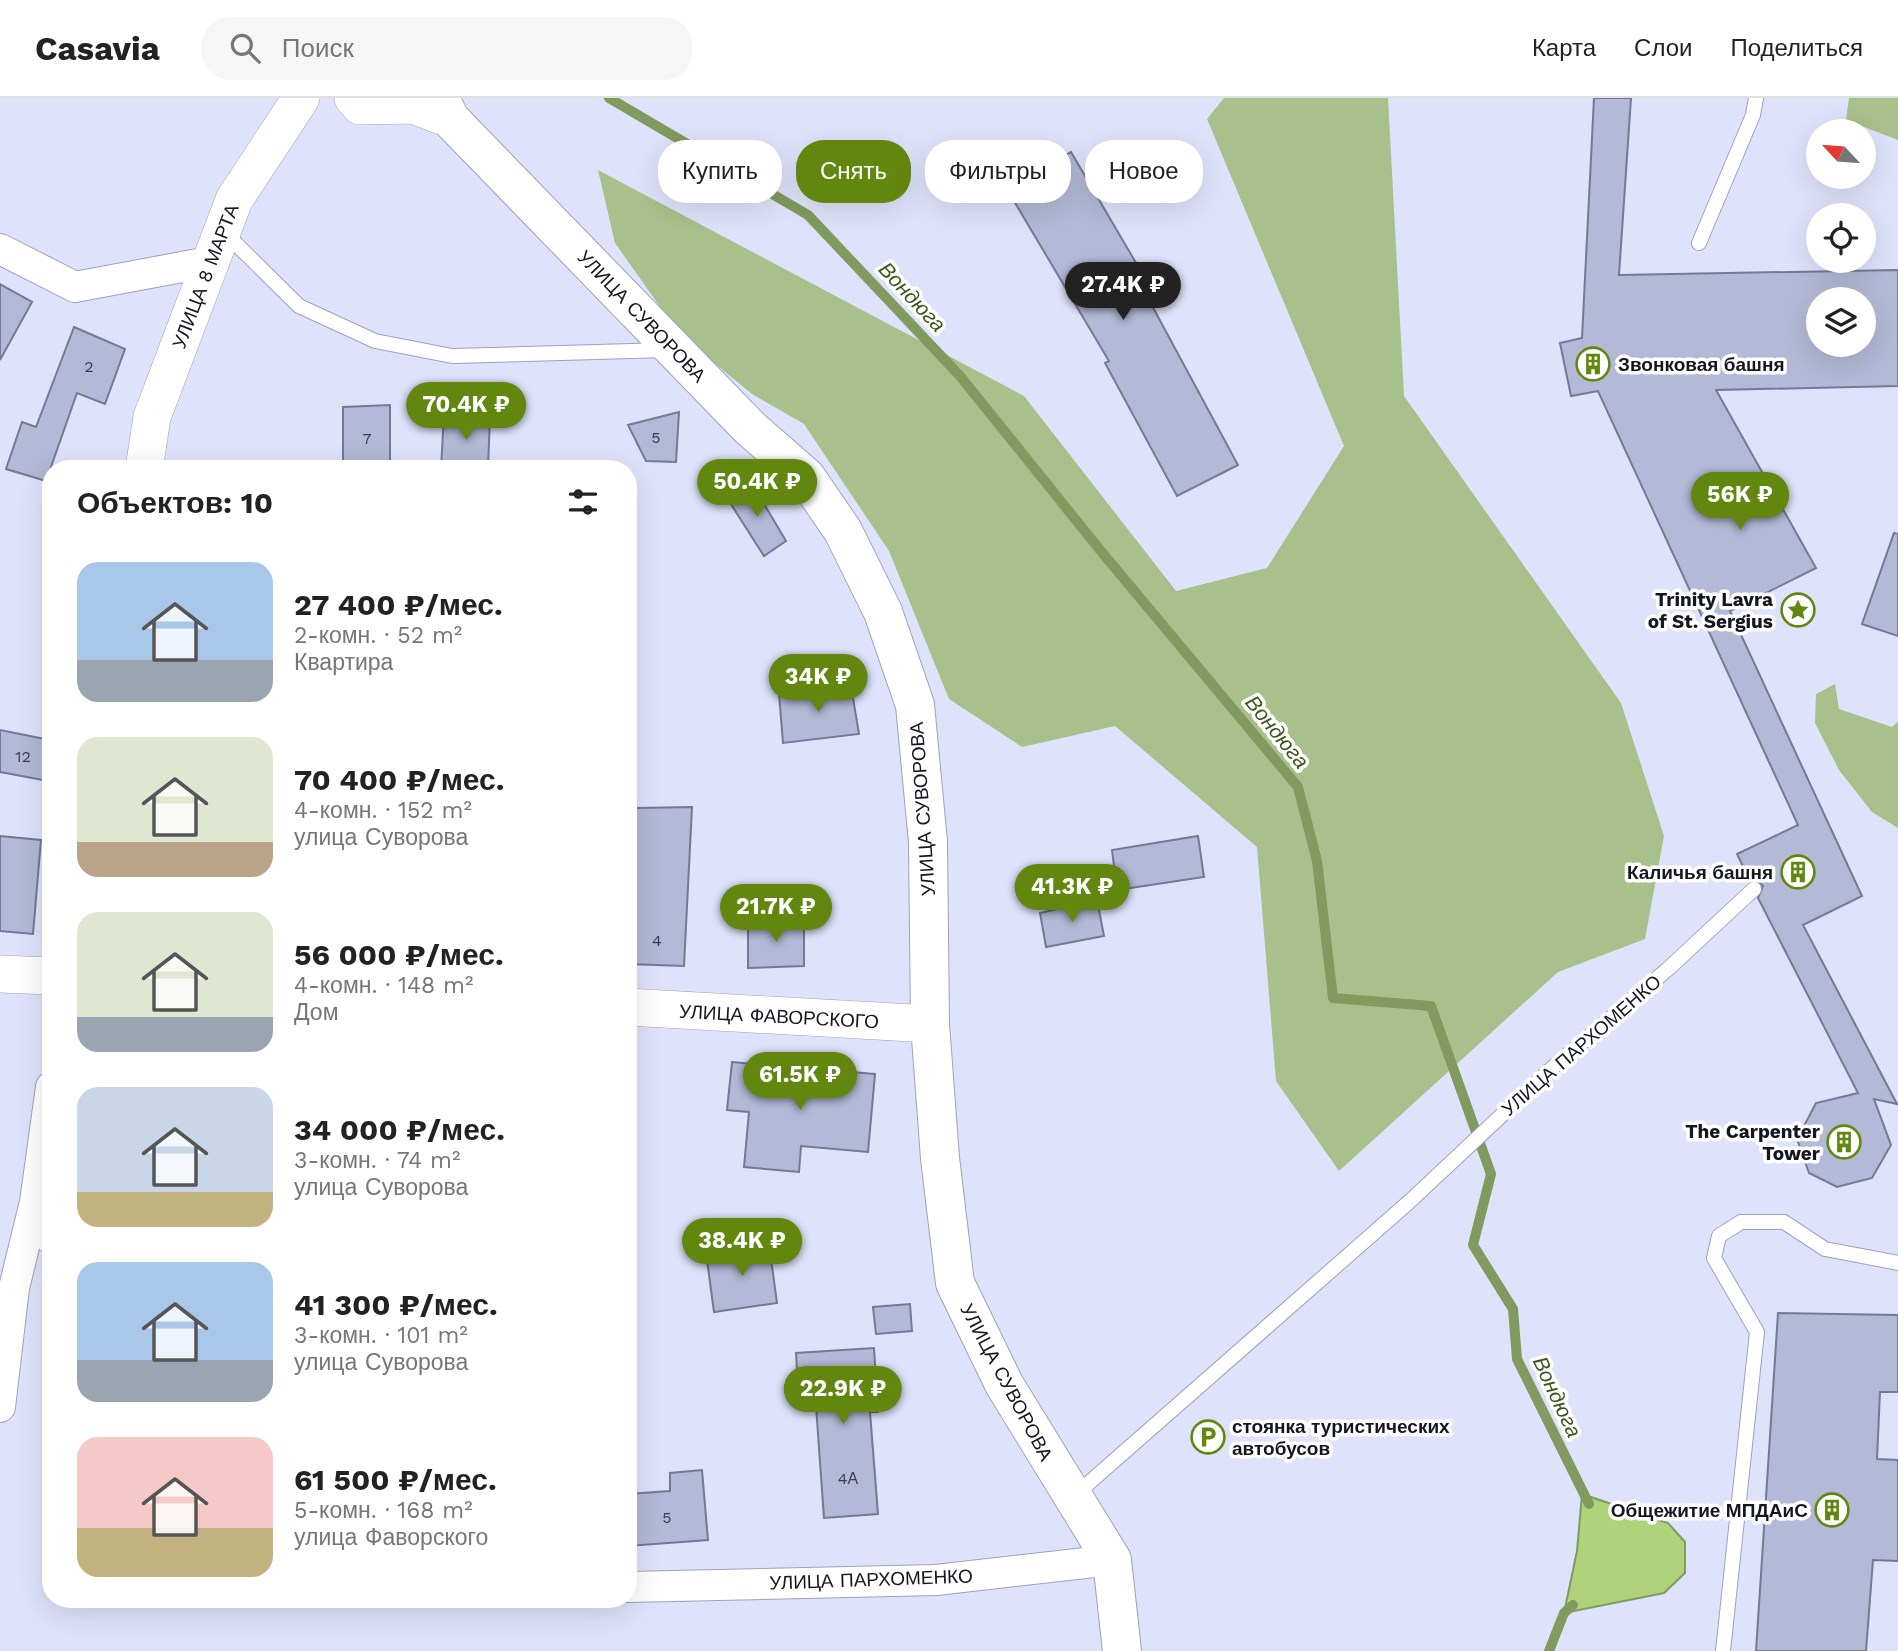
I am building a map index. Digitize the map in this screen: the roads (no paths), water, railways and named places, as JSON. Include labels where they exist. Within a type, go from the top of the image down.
[{"type":"main road","name":"УЛИЦА СУВОРОВА","points":[[445,108],[750,428],[806,477],[843,531],[883,612],[915,705],[928,842],[930,1024],[940,1158],[955,1283],[1004,1384],[1112,1560],[1122,1651]]},
{"type":"street","name":"УЛИЦА 8 МАРТА","points":[[145,460],[152,417],[234,200],[301,98]]},
{"type":"street","points":[[353,98],[360,106],[412,105],[445,108]]},
{"type":"street","points":[[0,249],[75,287],[209,262]]},
{"type":"street","points":[[0,974],[42,975]]},
{"type":"street","name":"УЛИЦА ФАВОРСКОГО","points":[[637,1008],[930,1024]]},
{"type":"street","points":[[0,1407],[14,1288],[35,1202],[42,1152]]},
{"type":"street","points":[[35,1202],[42,1218]]},
{"type":"street","name":"УЛИЦА ПАРХОМЕНКО","points":[[637,1587],[936,1580],[1112,1560]]},
{"type":"lane","points":[[1699,243],[1753,115],[1756,98]]},
{"type":"lane","points":[[223,226],[231,239],[299,306],[375,341],[452,356],[675,350]]},
{"type":"lane","name":"УЛИЦА ПАРХОМЕНКО","points":[[1072,1498],[1409,1202],[1551,1069],[1669,968],[1754,889]]},
{"type":"lane","points":[[1723,1651],[1757,1332],[1714,1258],[1719,1236],[1741,1222],[1784,1222],[1825,1249],[1898,1263]]},
{"type":"waterway","name":"Вондюга","points":[[609,98],[808,215],[960,376],[1100,550],[1298,787],[1317,861],[1333,998],[1431,1006],[1491,1174],[1473,1245],[1513,1309],[1517,1359],[1589,1504]]},
{"type":"waterway","points":[[1549,1651],[1564,1613],[1573,1605]]},
{"type":"place","name":"Звонковая башня","points":[[1593,364]]},
{"type":"place","name":"Trinity Lavra of St. Sergius","points":[[1798,610]]},
{"type":"place","name":"Каличья башня","points":[[1798,872]]},
{"type":"place","name":"The Carpenter Tower","points":[[1844,1142]]},
{"type":"place","name":"стоянка туристических автобусов","points":[[1208,1437]]},
{"type":"place","name":"Общежитие МПДАиС","points":[[1832,1510]]}]
